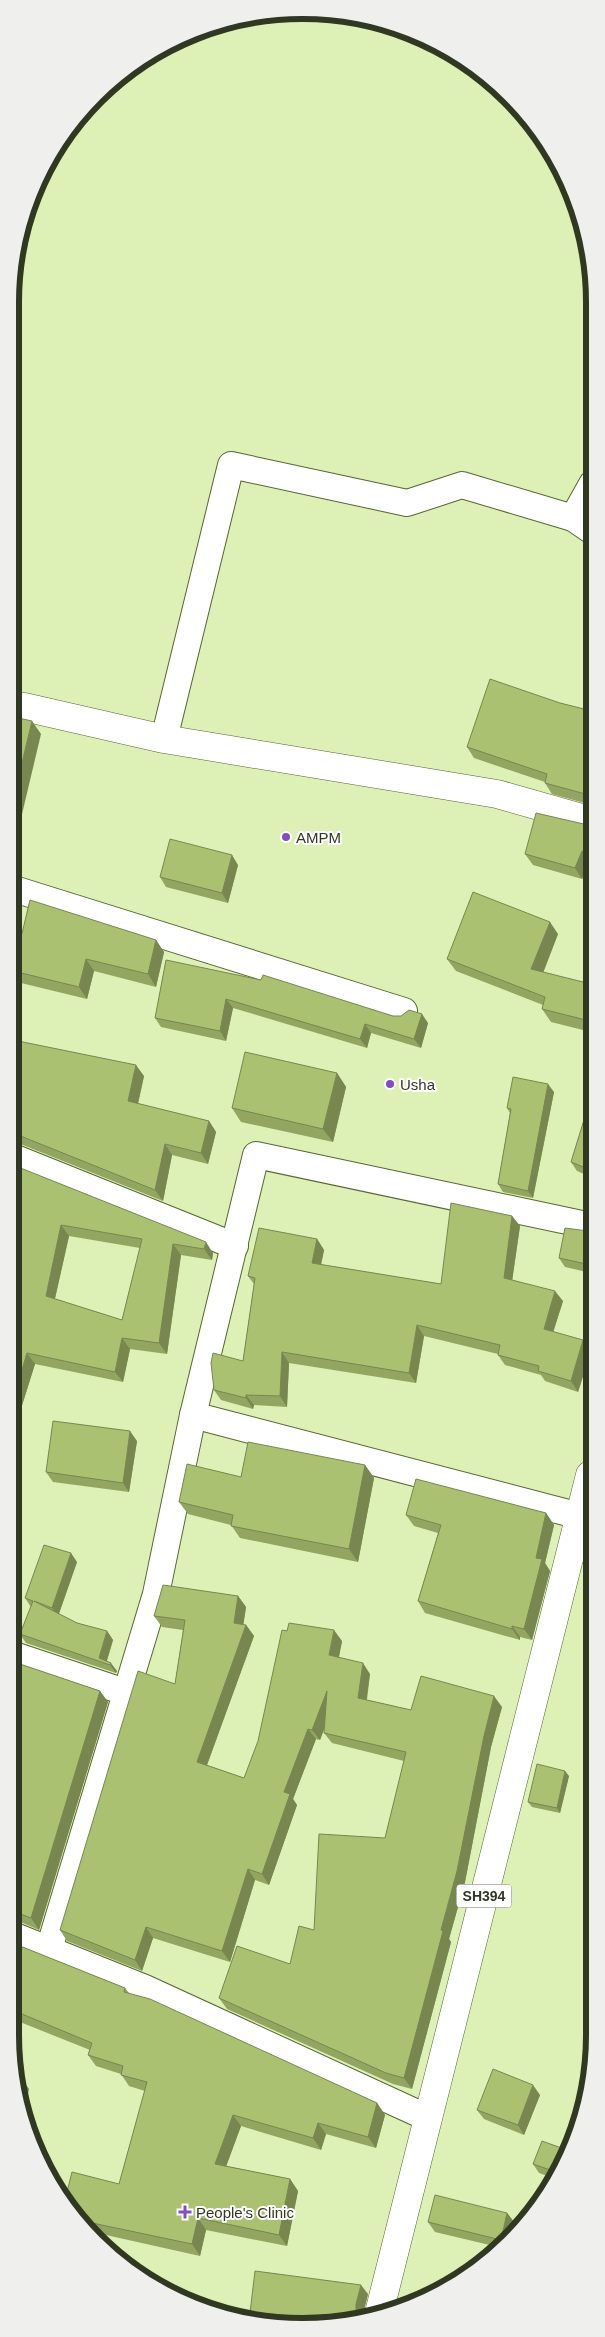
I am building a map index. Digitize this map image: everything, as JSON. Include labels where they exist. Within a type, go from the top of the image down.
[{"type":"main road","points":[[19,708],[24,707],[164,739],[497,794],[586,819]]},
{"type":"main road","name":"SH394","points":[[380,2308],[428,2118],[582,1548],[580,1516],[586,1491]]},
{"type":"street","points":[[164,739],[231,465],[407,503],[462,485],[583,524],[586,511]]},
{"type":"street","points":[[19,891],[404,1011]]},
{"type":"street","points":[[49,1949],[156,1594],[193,1415],[256,1155],[586,1225]]},
{"type":"street","points":[[19,1159],[235,1246]]},
{"type":"street","points":[[193,1415],[580,1516]]},
{"type":"street","points":[[19,1657],[125,1692]]},
{"type":"street","points":[[19,1937],[145,1988],[428,2118]]},
{"type":"building","points":[[490,679],[560,703],[586,710],[586,794],[545,783],[547,774],[467,747]]},
{"type":"building","points":[[19,718],[32,721],[19,775]]},
{"type":"building","points":[[536,813],[586,825],[586,852],[582,851],[575,868],[525,854]]},
{"type":"building","points":[[170,839],[232,855],[222,893],[160,877]]},
{"type":"building","points":[[473,892],[550,922],[531,969],[586,983],[586,1020],[542,1009],[545,997],[447,959]]},
{"type":"building","points":[[30,900],[156,940],[148,974],[86,959],[79,987],[19,972],[19,946]]},
{"type":"building","points":[[166,960],[261,980],[263,975],[393,1016],[401,1016],[409,1010],[422,1014],[414,1039],[365,1024],[360,1039],[226,999],[220,1031],[155,1018]]},
{"type":"building","points":[[19,1041],[136,1065],[128,1101],[209,1121],[201,1153],[165,1144],[155,1190],[19,1135]]},
{"type":"building","points":[[245,1052],[337,1073],[323,1129],[232,1108]]},
{"type":"building","points":[[513,1077],[548,1084],[528,1191],[498,1184],[511,1109],[507,1108]]},
{"type":"building","points":[[586,1113],[586,1168],[571,1162]]},
{"type":"building","points":[[19,1167],[206,1242],[204,1249],[173,1244],[159,1343],[122,1338],[115,1372],[27,1353],[19,1380]],"holes":[[[61,1225],[142,1239],[122,1320],[46,1296]]]},
{"type":"building","points":[[451,1203],[512,1216],[504,1278],[555,1291],[544,1329],[583,1340],[571,1381],[538,1371],[539,1366],[498,1355],[500,1345],[417,1325],[409,1373],[282,1352],[280,1396],[246,1395],[246,1398],[214,1390],[211,1363],[213,1353],[243,1361],[255,1278],[248,1276],[259,1228],[317,1239],[312,1263],[441,1284]]},
{"type":"building","points":[[565,1228],[586,1231],[586,1264],[559,1258]]},
{"type":"building","points":[[53,1421],[130,1431],[123,1483],[46,1472]]},
{"type":"building","points":[[248,1442],[365,1465],[349,1549],[231,1526],[233,1515],[179,1502],[187,1464],[241,1477]]},
{"type":"building","points":[[416,1479],[546,1513],[536,1558],[542,1559],[524,1629],[512,1626],[512,1629],[418,1601],[441,1525],[406,1515]]},
{"type":"building","points":[[44,1545],[71,1553],[52,1608],[34,1601],[77,1623],[107,1631],[99,1658],[111,1663],[110,1665],[20,1634],[33,1601],[25,1598]]},
{"type":"building","points":[[163,1585],[238,1596],[234,1623],[246,1625],[197,1762],[244,1778],[258,1741],[282,1630],[287,1631],[289,1623],[334,1630],[329,1655],[363,1663],[358,1698],[411,1710],[421,1676],[494,1696],[484,1736],[457,1871],[441,1930],[443,1931],[404,2078],[386,2073],[219,1998],[237,1946],[290,1964],[299,1926],[314,1930],[319,1834],[385,1838],[406,1752],[324,1733],[327,1691],[312,1730],[308,1729],[284,1792],[290,1794],[262,1874],[248,1869],[222,1951],[146,1927],[135,1960],[60,1930],[138,1671],[175,1684],[185,1620],[154,1616]]},
{"type":"building","points":[[19,1664],[100,1691],[31,1918],[19,1913]]},
{"type":"building","points":[[537,1764],[565,1771],[557,1808],[528,1802]]},
{"type":"building","points":[[19,1946],[125,1988],[124,1992],[150,1999],[377,2103],[368,2137],[318,2123],[313,2138],[233,2115],[215,2164],[290,2179],[279,2235],[198,2218],[192,2244],[89,2222],[67,2192],[72,2172],[119,2184],[147,2082],[121,2075],[123,2066],[88,2055],[92,2043],[19,2013]]},
{"type":"building","points":[[493,2069],[533,2085],[518,2125],[477,2110]]},
{"type":"building","points":[[542,2141],[562,2148],[551,2170],[533,2164]]},
{"type":"building","points":[[435,2195],[507,2213],[502,2236],[499,2239],[428,2222]]},
{"type":"building","points":[[255,2271],[361,2285],[356,2304],[357,2313],[321,2318],[291,2318],[250,2313]]},
{"type":"place","name":"AMPM","points":[[286,837]]},
{"type":"place","name":"Usha","points":[[390,1084]]},
{"type":"place","name":"People's Clinic","points":[[185,2212]]}]
